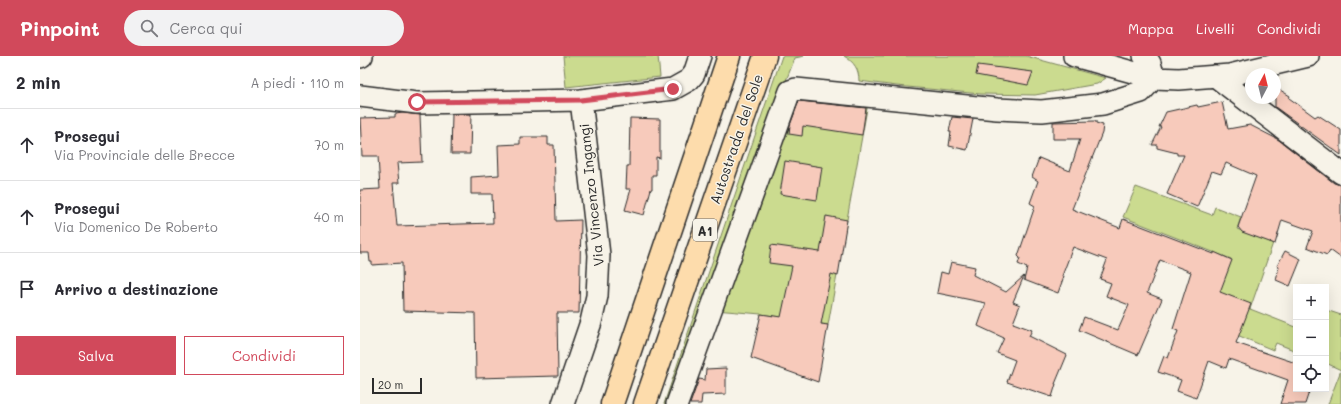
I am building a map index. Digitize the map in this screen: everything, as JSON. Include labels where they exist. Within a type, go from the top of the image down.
[{"type":"highway","name":"A1","points":[[612,404],[730,56]]},
{"type":"highway","name":"Autostrada del Sole","points":[[645,404],[765,56]]},
{"type":"street","points":[[360,96],[417,102],[581,100],[673,89],[689,80],[694,74],[700,56]]},
{"type":"street","points":[[1074,56],[1154,78],[1179,79],[1247,72],[1308,56]]},
{"type":"street","points":[[1144,56],[1150,63],[1154,78]]},
{"type":"street","points":[[1216,76],[1341,174]]},
{"type":"street","points":[[677,404],[790,91],[796,89],[989,108],[1042,111],[1103,104],[1141,92],[1154,78]]},
{"type":"street","name":"Via Vincenzo Ingangi","points":[[563,404],[597,296],[599,255],[581,100]]},
{"type":"green space","points":[[563,56],[658,56],[660,77],[566,87]]},
{"type":"green space","points":[[782,56],[804,56],[795,58],[757,153],[672,404],[664,404]]},
{"type":"green space","points":[[844,56],[1026,56],[1106,78],[1097,84],[1035,95],[981,94],[859,81],[855,66]]},
{"type":"green space","points":[[791,96],[868,103],[828,325],[761,314],[715,310]]},
{"type":"green space","points":[[1136,187],[1212,215],[1215,207],[1241,217],[1237,229],[1273,243],[1250,309],[1293,326],[1293,350],[1276,343],[1273,350],[1237,335],[1212,312],[1231,259],[1123,217]]},
{"type":"green space","points":[[1329,311],[1341,315],[1341,370],[1329,364]]},
{"type":"green space","points":[[1341,370],[1341,404],[1328,404]]},
{"type":"building","points":[[978,65],[1033,72],[1028,85],[976,75]]},
{"type":"building","points":[[1281,91],[1290,96],[1289,98],[1315,117],[1318,115],[1341,130],[1341,155],[1275,107],[1275,104],[1281,104]]},
{"type":"building","points":[[799,101],[866,108],[862,135],[803,126],[802,136],[789,134],[790,125]]},
{"type":"building","points":[[1222,102],[1228,129],[1250,125],[1279,140],[1334,183],[1341,185],[1341,258],[1330,250],[1327,255],[1307,247],[1313,231],[1282,220],[1275,244],[1242,232],[1238,227],[1256,176],[1226,163],[1221,174],[1212,171],[1197,207],[1167,194],[1184,155],[1177,155],[1177,153],[1157,148],[1157,145],[1152,145],[1161,127],[1159,127],[1166,112],[1197,105],[1198,107]]},
{"type":"building","points":[[403,113],[420,115],[422,162],[397,163],[399,183],[393,183],[397,226],[493,223],[492,194],[471,194],[471,177],[499,175],[498,145],[520,144],[520,137],[548,137],[548,145],[554,145],[556,221],[581,220],[579,313],[557,313],[558,376],[476,378],[475,313],[403,311],[402,263],[372,265],[372,262],[370,262],[369,253],[360,253],[360,190],[380,189],[378,156],[362,156],[360,118],[395,117],[395,114]]},
{"type":"building","points":[[452,114],[471,114],[470,154],[451,154]]},
{"type":"building","points":[[952,117],[973,119],[967,150],[949,146],[951,132],[949,132]]},
{"type":"building","points":[[630,118],[660,119],[660,158],[656,157],[656,175],[652,175],[652,189],[644,215],[625,210],[631,189],[626,189],[627,166],[629,166]]},
{"type":"building","points":[[1096,121],[1096,123],[1103,125],[1102,133],[1072,209],[1120,228],[1123,219],[1232,260],[1220,292],[1251,304],[1236,343],[1293,362],[1293,392],[1309,392],[1305,404],[1280,404],[1288,380],[1229,359],[1226,368],[1209,361],[1196,398],[1177,391],[1181,380],[1158,372],[1164,356],[1168,358],[1178,331],[1173,329],[1191,272],[1160,260],[1147,293],[1162,299],[1138,355],[1079,330],[1084,317],[1118,330],[1129,305],[1106,296],[1111,283],[1100,279],[1107,260],[1073,247],[1062,276],[1064,276],[1058,293],[1024,280],[1027,268],[1018,264],[1020,258],[1018,256],[1035,206],[1030,203],[1038,181],[1032,177],[1039,158],[1070,171],[1080,139],[1053,139],[1053,122]]},
{"type":"building","points":[[785,161],[822,167],[817,200],[780,194]]},
{"type":"building","points":[[826,216],[847,220],[838,276],[831,274],[821,324],[828,325],[818,382],[751,358],[761,314],[781,317],[792,266],[769,263],[771,245],[820,252]]},
{"type":"building","points":[[1285,251],[1301,259],[1290,286],[1276,280],[1279,267],[1277,266]]},
{"type":"building","points":[[951,262],[975,267],[973,275],[1006,292],[1024,276],[1013,302],[1020,305],[1013,323],[1032,330],[1029,336],[1067,355],[1055,384],[1052,397],[1007,382],[1015,360],[997,353],[1004,338],[978,326],[986,303],[937,293],[941,272],[948,274]]},
{"type":"building","points":[[726,368],[726,394],[702,395],[701,404],[690,404],[699,379],[705,380],[706,369]]},
{"type":"route","points":[[417,102],[581,100],[673,89]]}]
